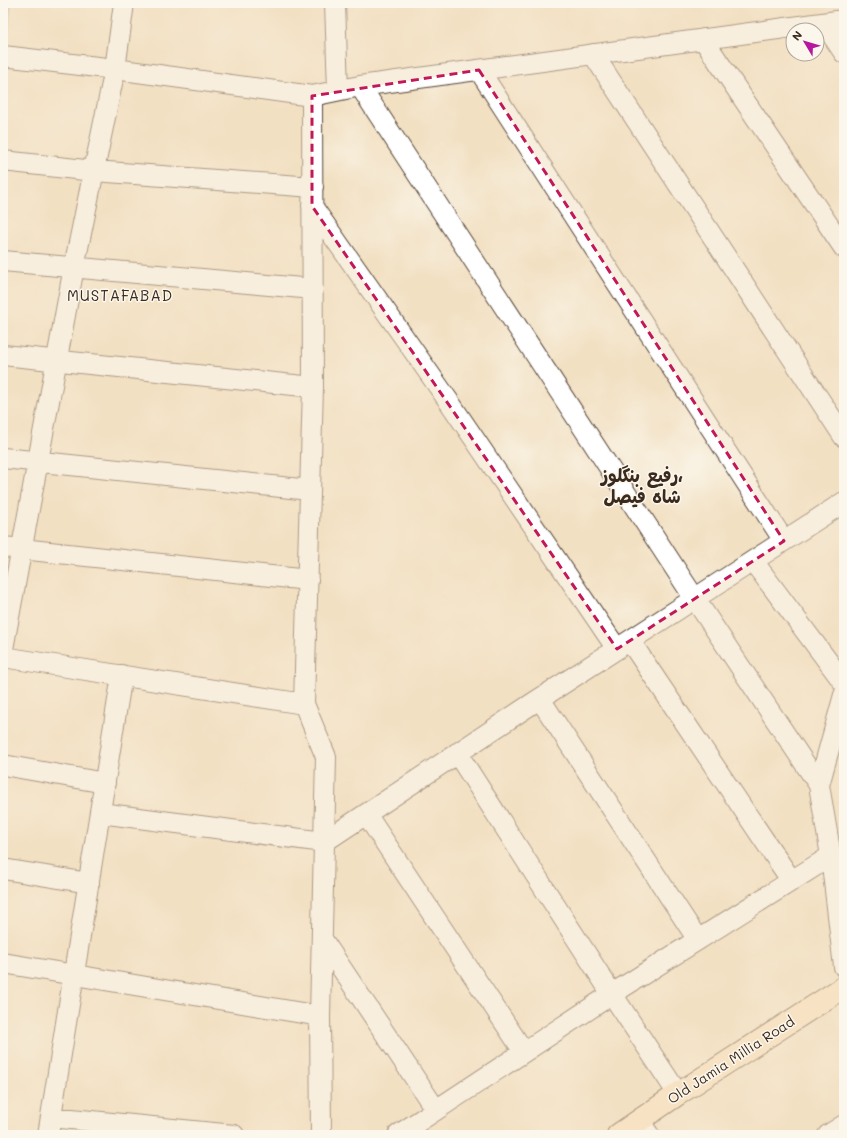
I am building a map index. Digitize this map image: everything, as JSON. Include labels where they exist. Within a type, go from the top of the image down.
[{"type":"street","points":[[3,649],[12,548],[38,462],[74,267],[115,69],[124,3]]},
{"type":"street","points":[[335,3],[338,90]]},
{"type":"street","points":[[825,23],[844,20]]},
{"type":"street","points":[[825,24],[844,53]]},
{"type":"street","points":[[3,56],[115,69],[312,96],[360,86],[785,28]]},
{"type":"street","points":[[703,39],[844,248]]},
{"type":"street","points":[[593,54],[844,438]]},
{"type":"street","points":[[479,70],[784,541]]},
{"type":"street","points":[[360,86],[694,599],[819,785],[831,856],[844,967]]},
{"type":"street","points":[[312,96],[313,387],[304,704],[326,757],[320,1016],[321,1135]]},
{"type":"street","points":[[3,161],[313,197],[455,410],[791,880]]},
{"type":"street","points":[[3,261],[313,289]]},
{"type":"street","points":[[3,356],[313,387]]},
{"type":"street","points":[[3,458],[310,490]]},
{"type":"street","points":[[100,813],[324,842],[457,753],[844,502]]},
{"type":"street","points":[[12,548],[308,580]]},
{"type":"street","points":[[753,561],[844,683]]},
{"type":"street","points":[[3,657],[304,704]]},
{"type":"street","points":[[122,676],[50,1126],[234,1135]]},
{"type":"street","points":[[819,785],[844,696]]},
{"type":"street","points":[[540,699],[698,940]]},
{"type":"street","points":[[457,753],[678,1094]]},
{"type":"street","points":[[3,765],[105,783]]},
{"type":"street","points":[[366,814],[524,1052]]},
{"type":"street","points":[[398,1135],[612,994],[831,856]]},
{"type":"street","points":[[3,868],[89,883]]},
{"type":"street","points":[[322,939],[436,1110]]},
{"type":"street","points":[[3,963],[320,1016]]},
{"type":"street","name":"Old Jamia Millia Road","points":[[618,1135],[644,1128],[678,1094],[844,987]]},
{"type":"highlighted area","points":[[479,70],[784,541],[617,649],[312,206],[312,96]]},
{"type":"green space","points":[[3,3],[11,3],[7,41],[3,40]]},
{"type":"district","name":"MUSTAFABAD","points":[[120,296]]},
{"type":"district","name":"رفیع بنگلوز، شاہ فیصل","points":[[642,486]]}]
